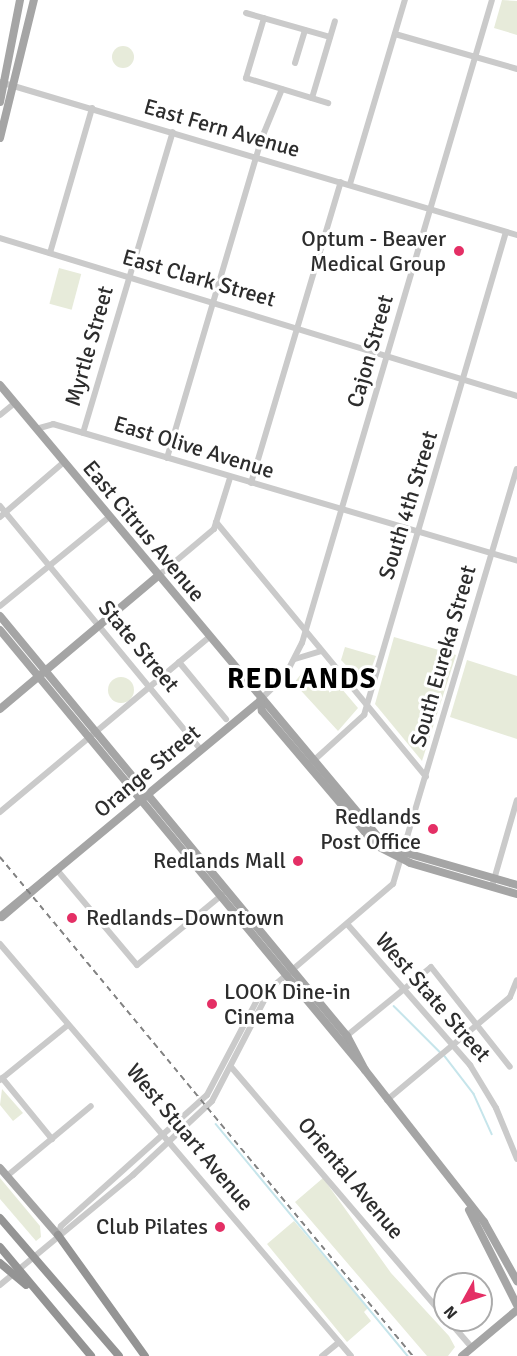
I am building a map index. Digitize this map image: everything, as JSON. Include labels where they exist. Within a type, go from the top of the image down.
[{"type":"highway","points":[[0,1218],[119,1356]]},
{"type":"highway","points":[[58,1235],[145,1356]]},
{"type":"highway","points":[[3,1251],[28,1284],[91,1356]]},
{"type":"highway","points":[[0,1263],[28,1284]]},
{"type":"main road","points":[[0,102],[21,0]]},
{"type":"main road","points":[[0,138],[15,86],[34,0]]},
{"type":"main road","name":"East Citrus Avenue","points":[[0,385],[209,637],[311,763],[369,840],[402,856],[493,882]]},
{"type":"main road","points":[[0,709],[158,576]]},
{"type":"main road","points":[[0,616],[144,797],[224,893],[294,970],[347,1036],[364,1060],[364,1070]]},
{"type":"main road","points":[[0,630],[39,677],[93,734]]},
{"type":"main road","name":"Orange Street","points":[[0,917],[260,700]]},
{"type":"main road","points":[[493,882],[517,885]]},
{"type":"main road","points":[[493,882],[517,894]]},
{"type":"main road","points":[[224,893],[286,976],[339,1043],[364,1070],[466,1204],[484,1221],[517,1281]]},
{"type":"main road","points":[[0,1168],[58,1235]]},
{"type":"main road","points":[[466,1204],[517,1305]]},
{"type":"main road","points":[[462,1356],[517,1310]]},
{"type":"street","points":[[350,184],[405,0]]},
{"type":"street","name":"Cajon Street","points":[[260,700],[295,659],[305,632],[492,0]]},
{"type":"street","points":[[246,13],[330,37]]},
{"type":"street","points":[[264,18],[246,78],[328,103]]},
{"type":"street","points":[[312,98],[335,21]]},
{"type":"street","points":[[295,63],[304,30]]},
{"type":"street","points":[[395,34],[517,69]]},
{"type":"street","name":"East Fern Avenue","points":[[2,86],[15,86],[92,108],[430,207],[517,235]]},
{"type":"street","points":[[167,458],[256,157],[282,89]]},
{"type":"street","points":[[50,253],[92,108]]},
{"type":"street","name":"Myrtle Street","points":[[83,433],[172,132]]},
{"type":"street","points":[[251,483],[341,182]]},
{"type":"street","name":"South 4th Street","points":[[311,763],[356,726],[367,706],[464,382],[506,232]]},
{"type":"street","name":"East Clark Street","points":[[0,238],[298,326],[464,382],[517,396]]},
{"type":"street","points":[[0,415],[15,403]]},
{"type":"street","name":"East Olive Avenue","points":[[36,429],[53,424],[517,561]]},
{"type":"street","points":[[3,515],[64,462]]},
{"type":"street","name":"South Eureka Street","points":[[58,1235],[61,1226],[207,1095],[227,1064],[249,1013],[286,976],[390,889],[426,777],[517,469]]},
{"type":"street","points":[[158,576],[216,522],[230,478]]},
{"type":"street","name":"State Street","points":[[0,506],[3,515],[49,565],[201,750]]},
{"type":"street","points":[[0,606],[109,517]]},
{"type":"street","points":[[216,522],[426,777]]},
{"type":"street","points":[[0,812],[209,637]]},
{"type":"street","points":[[295,659],[321,651]]},
{"type":"street","points":[[179,662],[226,719]]},
{"type":"street","points":[[493,882],[517,800]]},
{"type":"street","points":[[57,870],[141,964],[224,893]]},
{"type":"street","name":"West State Street","points":[[348,925],[402,991],[453,1045],[492,1099],[517,1159]]},
{"type":"street","name":"West Stuart Avenue","points":[[0,944],[165,1134],[351,1356]]},
{"type":"street","points":[[339,1043],[430,968],[479,1023],[510,1067]]},
{"type":"street","points":[[387,1100],[510,997],[517,980]]},
{"type":"street","points":[[0,1285],[170,1140],[219,1094],[234,1069],[267,995]]},
{"type":"street","points":[[52,1139],[1,1079],[68,1025]]},
{"type":"street","name":"Oriental Avenue","points":[[227,1064],[234,1069],[433,1302]]},
{"type":"street","points":[[7,1176],[91,1106]]},
{"type":"street","name":"Oriental Avenue","points":[[459,1332],[472,1348]]},
{"type":"street","points":[[322,1356],[339,1342]]},
{"type":"green space","points":[[502,0],[517,1],[517,35],[494,28]]},
{"type":"green space","points":[[123,46],[131,49],[134,57],[131,65],[123,68],[115,65],[112,57],[115,49]]},
{"type":"green space","points":[[59,268],[81,274],[72,310],[49,304]]},
{"type":"green space","points":[[394,637],[456,655],[422,761],[375,704]]},
{"type":"green space","points":[[345,647],[376,656],[365,685],[341,660]]},
{"type":"green space","points":[[467,660],[517,676],[517,739],[450,717]]},
{"type":"green space","points":[[305,669],[325,691],[336,682],[358,708],[338,731],[294,683]]},
{"type":"green space","points":[[121,677],[130,681],[134,690],[130,699],[121,703],[112,699],[108,690],[112,681]]},
{"type":"green space","points":[[2,1089],[23,1113],[13,1121],[0,1105]]},
{"type":"green space","points":[[0,1178],[40,1226],[41,1237],[36,1241],[0,1199]]},
{"type":"green space","points":[[323,1178],[391,1273],[433,1319],[433,1332],[445,1332],[449,1336],[455,1347],[448,1356],[427,1356],[295,1202]]},
{"type":"green space","points":[[294,1221],[368,1308],[364,1312],[371,1321],[347,1342],[267,1244]]},
{"type":"waterway","points":[[394,1006],[440,1052]]},
{"type":"waterway","points":[[444,1055],[474,1094],[492,1134]]},
{"type":"waterway","points":[[216,1124],[408,1356]]},
{"type":"railway","points":[[0,857],[413,1356]]},
{"type":"place","name":"Optum - Beaver Medical Group","points":[[459,251]]},
{"type":"place","name":"Redlands Post Office","points":[[433,829]]},
{"type":"place","name":"Redlands Mall","points":[[298,861]]},
{"type":"place","name":"Redlands–Downtown","points":[[72,918]]},
{"type":"place","name":"LOOK Dine-in Cinema","points":[[212,1004]]},
{"type":"place","name":"Club Pilates","points":[[220,1227]]},
{"type":"district","name":"REDLANDS","points":[[302,679]]}]
